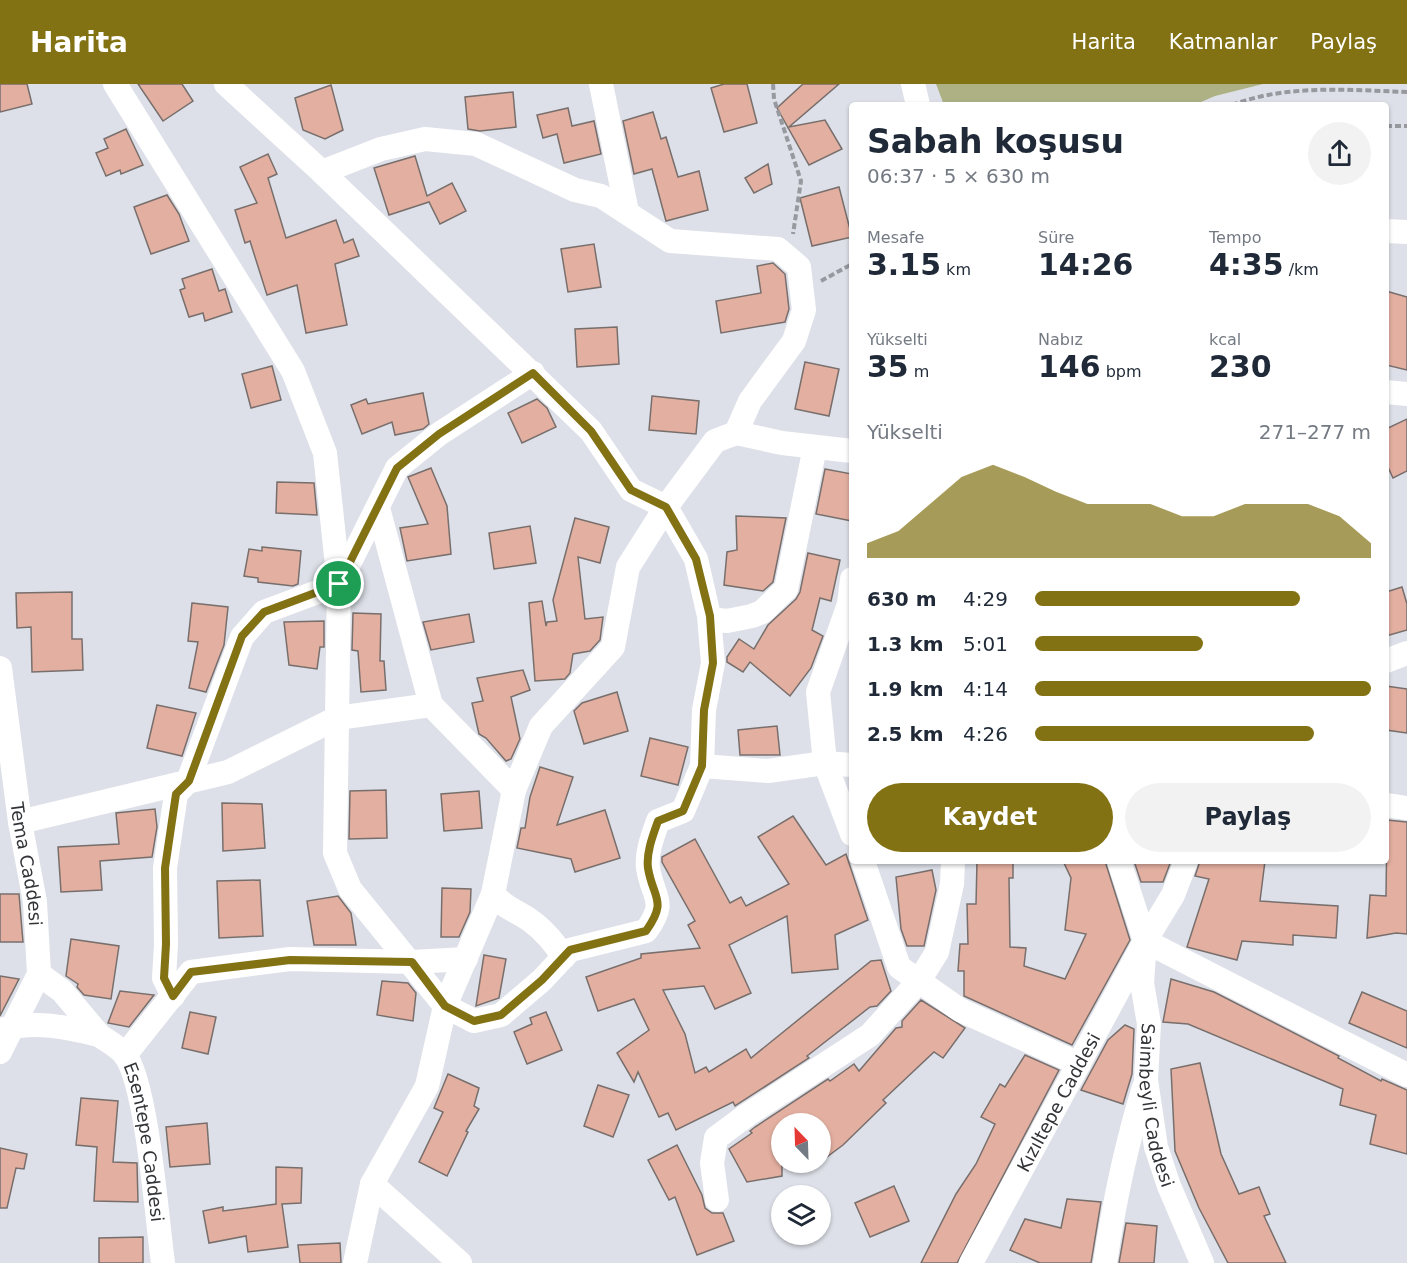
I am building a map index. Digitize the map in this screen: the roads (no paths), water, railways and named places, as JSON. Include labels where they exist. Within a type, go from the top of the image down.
[{"type":"street","points":[[115,84],[293,371],[325,453],[339,584],[335,854],[350,889],[412,962],[445,1006],[474,1021],[501,1015],[542,980],[570,950],[646,931],[658,914],[657,900],[648,866],[651,840],[658,821],[683,811],[702,766],[704,710],[713,663],[710,619],[696,559],[666,507],[631,490],[591,431],[322,172],[225,84]]},
{"type":"street","points":[[601,84],[627,212]]},
{"type":"street","points":[[913,84],[917,102]]},
{"type":"street","points":[[322,172],[381,149],[425,139],[476,144],[575,190],[601,196],[670,241],[778,249],[799,267],[804,310],[794,341],[750,401],[736,434]]},
{"type":"street","points":[[1389,231],[1407,232]]},
{"type":"street","points":[[173,996],[164,978],[165,868],[176,794],[189,781],[242,636],[264,612],[339,584],[397,468],[439,434],[533,373]]},
{"type":"street","points":[[1389,392],[1407,394]]},
{"type":"street","points":[[355,1263],[372,1184],[427,1086],[445,1006],[493,894],[514,790],[542,726],[613,647],[627,567],[666,507],[716,441],[736,434],[849,451]]},
{"type":"street","points":[[710,619],[727,621],[752,616],[762,612],[786,589],[815,447]]},
{"type":"street","points":[[378,508],[431,705],[514,790]]},
{"type":"street","points":[[849,604],[818,692],[825,763],[849,826]]},
{"type":"street","points":[[1389,661],[1407,653]]},
{"type":"street","points":[[1389,663],[1407,670]]},
{"type":"street","name":"Tema Caddesi","points":[[0,668],[20,822],[35,902],[39,974],[7,1028],[0,1052]]},
{"type":"street","points":[[20,822],[228,772],[337,718],[431,705]]},
{"type":"street","points":[[702,766],[768,771],[825,763],[849,765]]},
{"type":"street","points":[[863,864],[899,967],[960,1010],[1079,1064]]},
{"type":"street","points":[[717,1200],[712,1163],[716,1138],[747,1114],[870,1035],[919,981],[937,952],[952,884],[953,864]]},
{"type":"street","points":[[1120,864],[1145,941],[1407,1075]]},
{"type":"street","name":"Kızıltepe Caddesi","points":[[971,1263],[1020,1168],[1145,941],[1173,895],[1185,864]]},
{"type":"street","points":[[493,894],[502,906],[530,920],[550,938],[564,957]]},
{"type":"street","name":"Saimbeyli Caddesi","points":[[1145,941],[1142,983],[1149,1024],[1146,1080],[1156,1147],[1169,1186],[1202,1263]]},
{"type":"street","points":[[125,1055],[191,972],[290,960],[412,962],[466,959]]},
{"type":"street","points":[[39,974],[62,991],[99,1035]]},
{"type":"street","points":[[7,1028],[53,1025],[99,1035]]},
{"type":"street","name":"Esentepe Caddesi","points":[[99,1035],[125,1055],[140,1103],[163,1263]]},
{"type":"street","points":[[1105,1263],[1116,1192],[1130,1131],[1146,1080]]},
{"type":"street","points":[[372,1184],[460,1263]]}]
